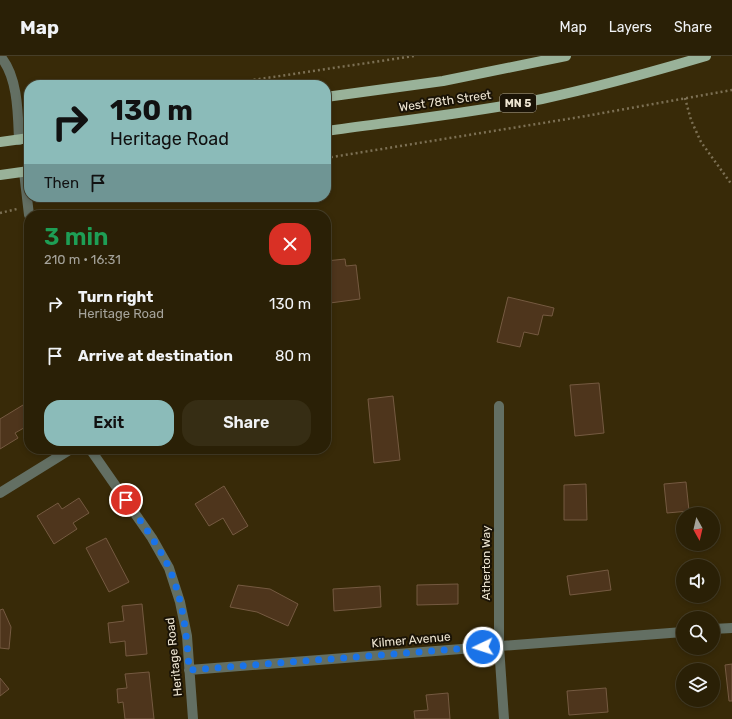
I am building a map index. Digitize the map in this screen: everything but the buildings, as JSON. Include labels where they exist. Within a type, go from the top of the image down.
[{"type":"main road","name":"West 78th Street","points":[[331,96],[443,81],[566,56]]},
{"type":"main road","name":"West 78th Street","points":[[331,130],[483,109],[542,99],[632,78],[706,56]]},
{"type":"main road","points":[[0,142],[24,139]]},
{"type":"main road","points":[[0,175],[24,171]]},
{"type":"street","points":[[0,56],[13,82],[24,139]]},
{"type":"street","name":"Atherton Way","points":[[499,406],[499,646],[504,719]]},
{"type":"street","points":[[0,493],[63,454]]},
{"type":"street","name":"Heritage Road","points":[[93,454],[152,538],[169,568],[180,602],[187,636],[193,719]]},
{"type":"street","points":[[720,629],[732,628]]},
{"type":"street","name":"Kilmer Avenue","points":[[189,670],[676,633]]},
{"type":"path","points":[[253,80],[414,56]]},
{"type":"path","points":[[331,157],[565,120],[732,90]]},
{"type":"path","points":[[685,98],[691,120],[701,142],[732,185]]},
{"type":"route","points":[[126,500],[152,538],[169,568],[180,602],[187,636],[189,670],[483,647]]}]
